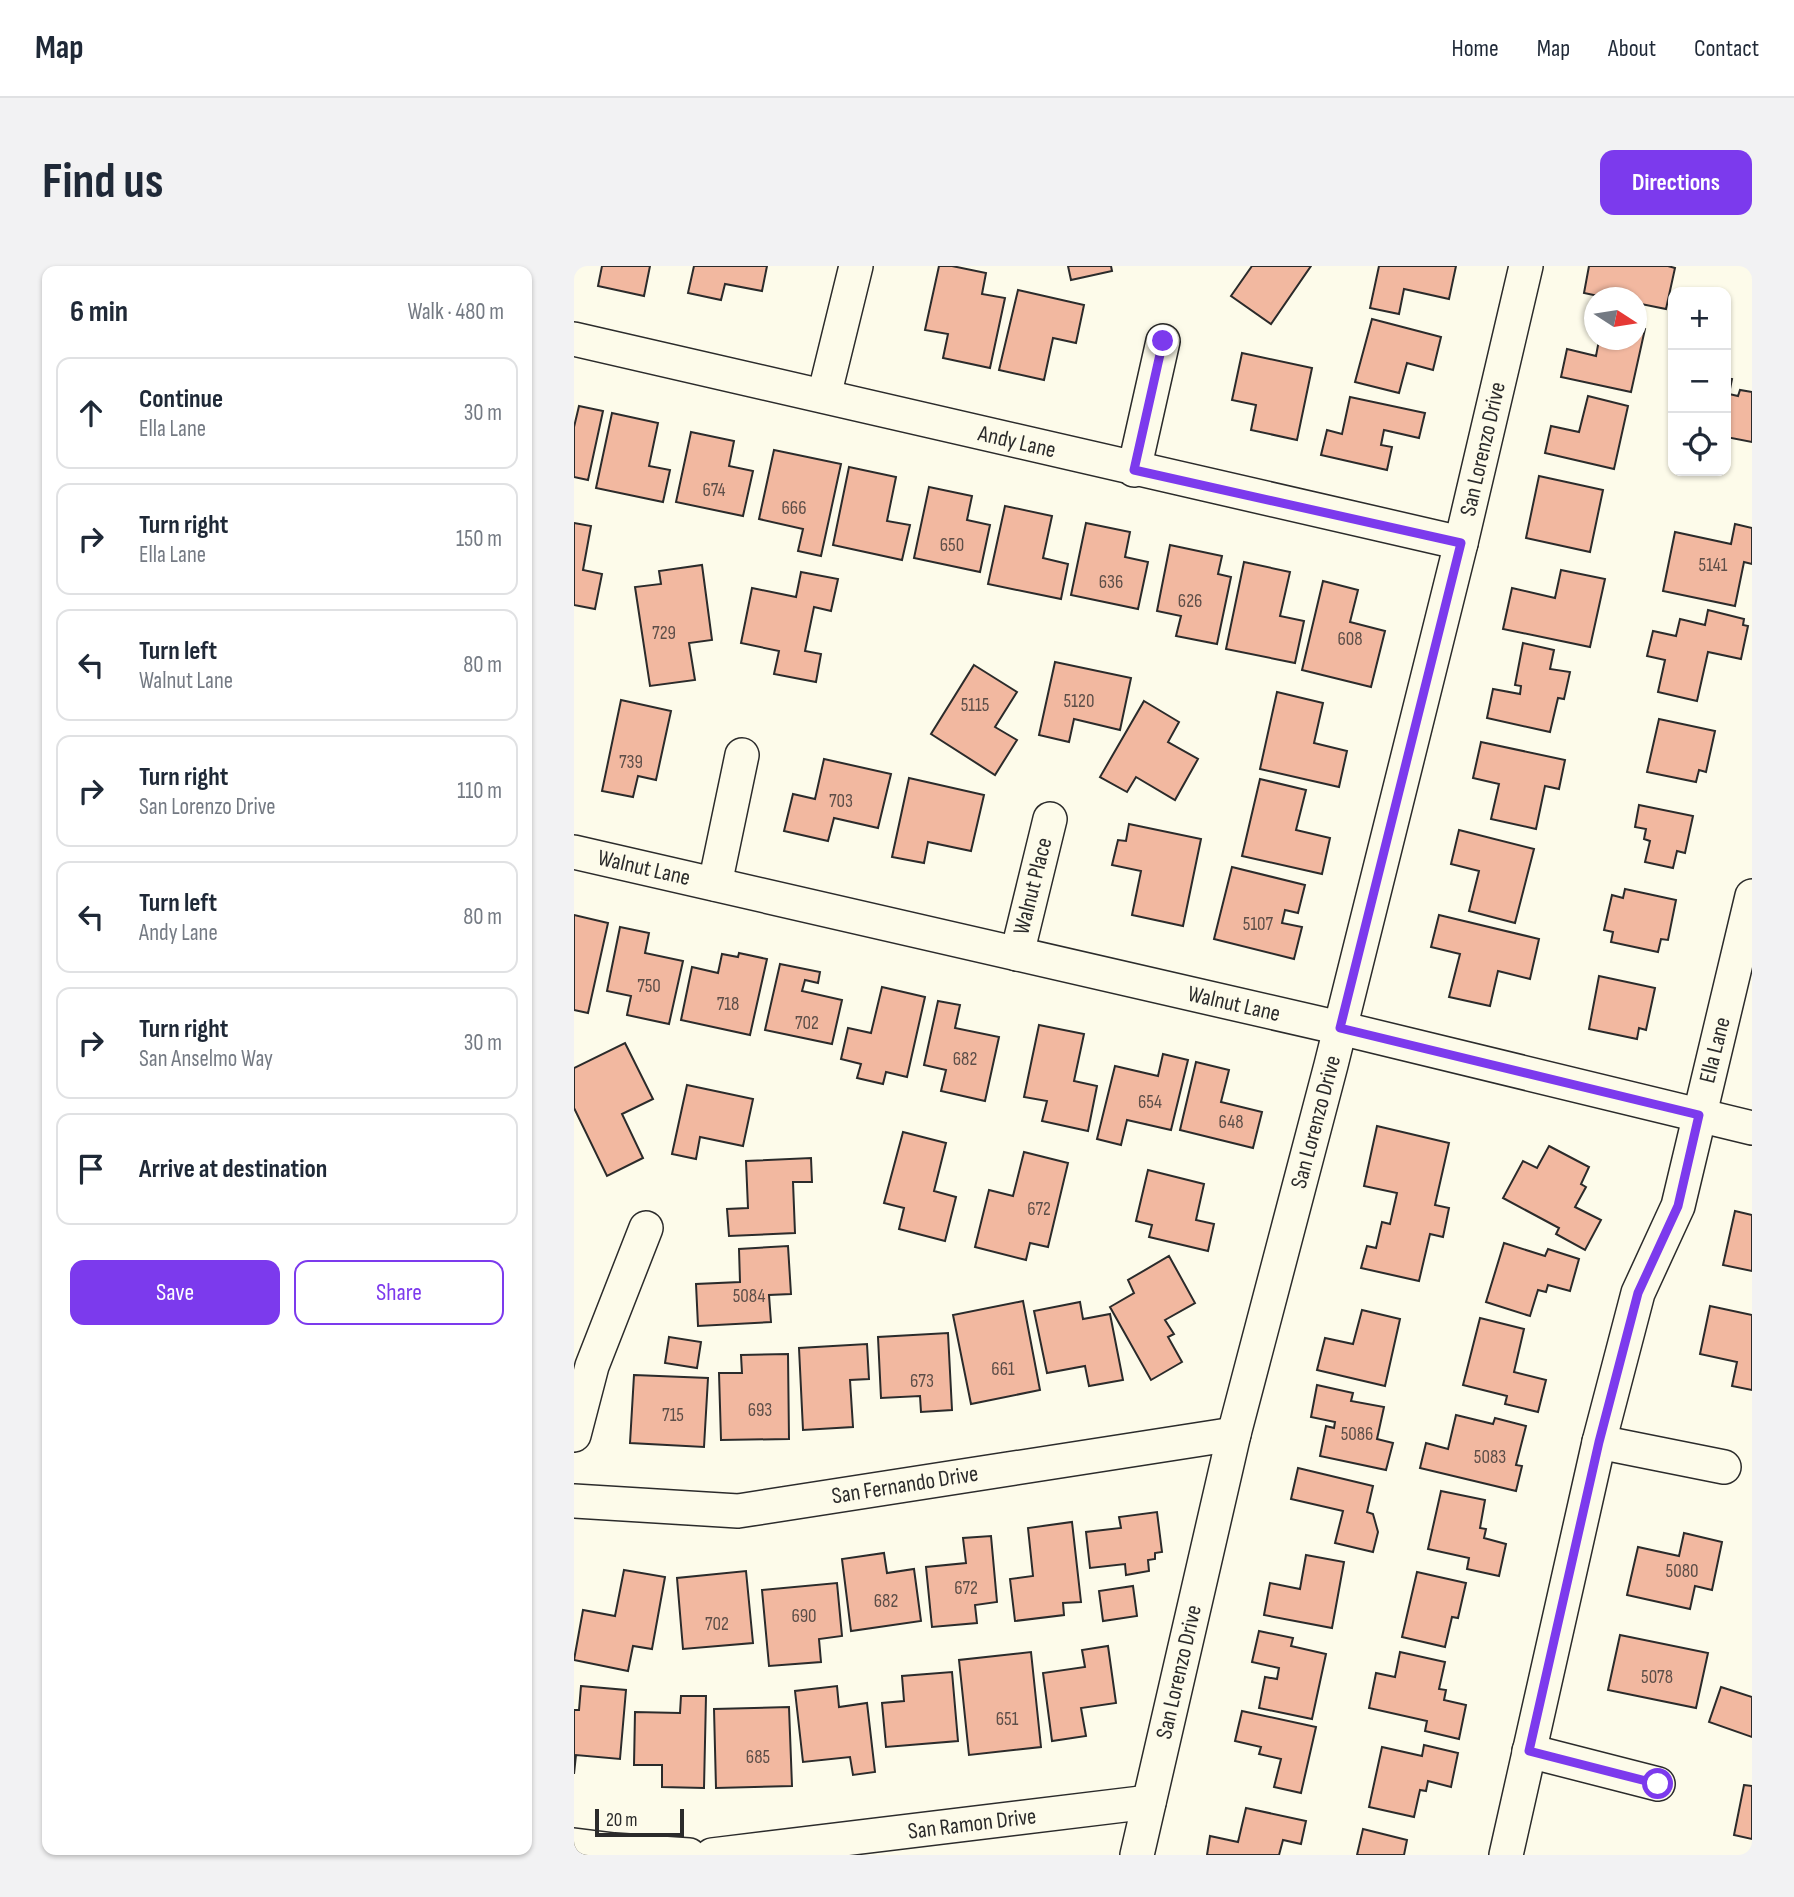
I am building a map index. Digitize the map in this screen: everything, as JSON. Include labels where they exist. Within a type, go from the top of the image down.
[{"type":"street","points":[[824,396],[856,266]]},
{"type":"street","name":"San Lorenzo Drive","points":[[1137,1855],[1234,1434],[1340,1028],[1461,543],[1526,266]]},
{"type":"street","name":"Andy Lane","points":[[574,340],[1461,543]]},
{"type":"street","points":[[1134,470],[1163,341]]},
{"type":"street","name":"Walnut Lane","points":[[715,884],[742,755]]},
{"type":"street","name":"Walnut Place","points":[[1017,954],[1050,819]]},
{"type":"street","name":"Walnut Lane","points":[[574,852],[1340,1028],[1752,1128]]},
{"type":"street","name":"Ella Lane","points":[[1506,1855],[1599,1442],[1638,1293],[1678,1206],[1752,896]]},
{"type":"street","points":[[574,1435],[592,1367],[646,1228]]},
{"type":"street","name":"San Fernando Drive","points":[[574,1501],[738,1511],[1234,1434]]},
{"type":"street","points":[[1599,1442],[1724,1467]]},
{"type":"street","points":[[1529,1751],[1658,1784]]},
{"type":"street","name":"San Ramon Drive","points":[[712,1855],[1149,1802]]},
{"type":"street","points":[[574,1845],[689,1855]]},
{"type":"building","points":[[602,266],[650,266],[644,296],[598,286]]},
{"type":"building","points":[[694,266],[767,266],[762,291],[725,284],[721,300],[688,293]]},
{"type":"building","points":[[939,266],[986,273],[982,294],[1005,298],[990,368],[943,358],[948,334],[925,330]]},
{"type":"building","points":[[1068,266],[1111,266],[1112,271],[1071,280]]},
{"type":"building","points":[[1252,266],[1311,266],[1271,324],[1231,296]]},
{"type":"building","points":[[1379,266],[1456,266],[1449,299],[1404,289],[1399,314],[1370,308]]},
{"type":"building","points":[[1589,266],[1675,268],[1671,287],[1668,287],[1666,309],[1647,305],[1647,287],[1585,287]]},
{"type":"building","points":[[1018,290],[1084,305],[1076,343],[1053,338],[1044,380],[999,370]]},
{"type":"building","points":[[1372,319],[1441,337],[1433,370],[1407,363],[1399,393],[1355,382]]},
{"type":"building","points":[[1567,349],[1596,356],[1597,350],[1640,350],[1631,392],[1561,377]]},
{"type":"building","points":[[1242,353],[1312,368],[1297,440],[1251,430],[1256,405],[1232,400]]},
{"type":"building","points":[[1740,390],[1752,392],[1752,442],[1731,438],[1731,394],[1738,396]]},
{"type":"building","points":[[1588,396],[1628,406],[1614,469],[1545,453],[1551,426],[1579,432]]},
{"type":"building","points":[[1350,397],[1425,413],[1419,438],[1384,430],[1381,445],[1392,447],[1387,470],[1321,455],[1327,430],[1342,434]]},
{"type":"building","points":[[579,406],[603,411],[588,480],[574,477],[574,427]]},
{"type":"building","points":[[612,413],[658,423],[649,466],[670,470],[663,502],[596,488]]},
{"type":"building","points":[[691,432],[734,441],[729,466],[753,471],[743,516],[676,502]]},
{"type":"building","points":[[774,450],[841,464],[821,556],[798,551],[803,529],[759,519]]},
{"type":"building","points":[[849,467],[896,477],[887,521],[910,525],[902,560],[833,545]]},
{"type":"building","points":[[1539,476],[1603,490],[1590,552],[1526,538]]},
{"type":"building","points":[[929,487],[972,496],[967,520],[990,525],[980,572],[914,558]]},
{"type":"building","points":[[1005,506],[1052,516],[1043,558],[1068,564],[1061,599],[988,584]]},
{"type":"building","points":[[574,523],[591,526],[583,570],[602,574],[595,609],[574,605]]},
{"type":"building","points":[[1086,523],[1130,532],[1125,557],[1148,562],[1138,609],[1071,595]]},
{"type":"building","points":[[1735,524],[1752,528],[1752,564],[1744,562],[1735,606],[1663,591],[1675,532],[1731,544]]},
{"type":"building","points":[[1170,545],[1222,556],[1218,574],[1231,577],[1217,644],[1176,636],[1181,616],[1157,611]]},
{"type":"building","points":[[1244,562],[1290,572],[1280,616],[1304,621],[1295,663],[1226,649]]},
{"type":"building","points":[[702,565],[712,640],[689,643],[695,680],[650,686],[635,587],[661,584],[659,571]]},
{"type":"building","points":[[1561,570],[1605,579],[1590,647],[1503,629],[1512,588],[1555,598]]},
{"type":"building","points":[[801,572],[838,579],[831,611],[814,607],[805,651],[821,654],[816,682],[774,674],[779,651],[741,643],[752,588],[796,597]]},
{"type":"building","points":[[1323,581],[1358,590],[1350,622],[1385,631],[1371,687],[1302,670]]},
{"type":"building","points":[[1708,610],[1744,619],[1743,625],[1748,626],[1741,659],[1708,652],[1697,701],[1658,692],[1665,660],[1647,656],[1653,631],[1676,636],[1680,619],[1705,625]]},
{"type":"building","points":[[1523,643],[1554,650],[1550,669],[1570,672],[1564,699],[1558,698],[1550,732],[1487,718],[1493,689],[1520,694],[1521,686],[1515,685]]},
{"type":"building","points":[[1055,662],[1131,678],[1120,730],[1074,719],[1069,742],[1039,735]]},
{"type":"building","points":[[974,665],[1017,692],[995,727],[1017,740],[995,775],[931,734]]},
{"type":"building","points":[[1277,692],[1323,703],[1314,743],[1347,751],[1339,787],[1260,769]]},
{"type":"building","points":[[621,700],[671,711],[656,780],[638,776],[633,797],[602,791]]},
{"type":"building","points":[[1144,701],[1179,722],[1168,742],[1198,759],[1175,800],[1136,777],[1127,792],[1100,777]]},
{"type":"building","points":[[1659,719],[1715,731],[1706,772],[1699,770],[1696,782],[1647,772]]},
{"type":"building","points":[[1481,742],[1565,760],[1559,789],[1545,786],[1536,829],[1491,819],[1499,784],[1473,778]]},
{"type":"building","points":[[824,759],[891,774],[878,828],[834,818],[828,841],[784,831],[793,794],[815,799]]},
{"type":"building","points":[[909,778],[984,795],[971,851],[928,842],[924,863],[892,857]]},
{"type":"building","points":[[1260,779],[1306,790],[1296,830],[1330,838],[1322,874],[1242,856]]},
{"type":"building","points":[[1639,805],[1693,816],[1685,853],[1677,851],[1673,868],[1645,862],[1650,841],[1644,839],[1646,829],[1635,827]]},
{"type":"building","points":[[1129,824],[1201,839],[1183,926],[1132,915],[1141,871],[1112,865],[1118,840],[1126,841]]},
{"type":"building","points":[[1459,830],[1534,849],[1515,923],[1469,911],[1479,871],[1451,864]]},
{"type":"building","points":[[1232,867],[1305,885],[1298,913],[1285,910],[1282,923],[1302,927],[1294,959],[1214,939]]},
{"type":"building","points":[[1625,889],[1676,900],[1668,940],[1661,939],[1658,952],[1611,942],[1613,932],[1604,930],[1612,895],[1623,898]]},
{"type":"building","points":[[574,915],[608,923],[588,1013],[574,1010]]},
{"type":"building","points":[[1439,915],[1539,939],[1530,979],[1498,971],[1490,1006],[1449,997],[1460,954],[1431,947]]},
{"type":"building","points":[[620,927],[649,933],[645,953],[683,961],[669,1024],[627,1015],[631,996],[607,991]]},
{"type":"building","points":[[739,953],[767,959],[750,1035],[681,1020],[692,967],[718,973],[722,954],[738,957]]},
{"type":"building","points":[[780,964],[820,972],[818,983],[805,980],[802,991],[842,1000],[832,1044],[765,1030]]},
{"type":"building","points":[[1599,976],[1655,988],[1646,1030],[1639,1028],[1637,1039],[1589,1029]]},
{"type":"building","points":[[882,987],[925,997],[907,1077],[886,1072],[883,1084],[857,1078],[861,1064],[841,1059],[848,1028],[871,1033]]},
{"type":"building","points":[[938,1001],[960,1005],[955,1028],[999,1037],[985,1101],[941,1091],[946,1070],[924,1065]]},
{"type":"building","points":[[1039,1025],[1084,1034],[1074,1081],[1097,1086],[1088,1131],[1042,1121],[1047,1101],[1024,1097]]},
{"type":"building","points":[[625,1043],[653,1099],[622,1114],[643,1158],[607,1176],[574,1108],[574,1068]]},
{"type":"building","points":[[1163,1054],[1188,1060],[1171,1130],[1127,1120],[1121,1145],[1097,1139],[1115,1066],[1158,1076]]},
{"type":"building","points":[[1196,1062],[1229,1070],[1221,1102],[1262,1112],[1253,1148],[1180,1130]]},
{"type":"building","points":[[687,1085],[753,1099],[743,1146],[700,1137],[696,1159],[672,1154]]},
{"type":"building","points":[[1377,1126],[1449,1143],[1435,1205],[1449,1208],[1443,1237],[1430,1234],[1419,1281],[1361,1268],[1367,1246],[1376,1248],[1382,1222],[1390,1224],[1397,1193],[1364,1186]]},
{"type":"building","points":[[903,1132],[946,1143],[934,1191],[956,1197],[945,1241],[899,1229],[904,1208],[884,1203]]},
{"type":"building","points":[[1549,1146],[1589,1167],[1581,1184],[1586,1187],[1575,1207],[1601,1220],[1585,1250],[1556,1234],[1559,1228],[1503,1198],[1523,1161],[1537,1168]]},
{"type":"building","points":[[1024,1152],[1068,1163],[1048,1247],[1030,1243],[1026,1260],[975,1247],[989,1190],[1013,1196]]},
{"type":"building","points":[[811,1158],[812,1182],[793,1182],[795,1233],[729,1236],[727,1209],[748,1208],[746,1161]]},
{"type":"building","points":[[1148,1170],[1204,1184],[1196,1220],[1214,1224],[1208,1251],[1149,1237],[1152,1225],[1136,1221]]},
{"type":"building","points":[[1735,1211],[1752,1215],[1752,1271],[1723,1265]]},
{"type":"building","points":[[1504,1243],[1545,1256],[1548,1249],[1579,1259],[1570,1291],[1548,1285],[1546,1292],[1538,1290],[1530,1316],[1486,1302]]},
{"type":"building","points":[[788,1246],[791,1294],[769,1295],[771,1322],[698,1326],[696,1284],[740,1282],[739,1249]]},
{"type":"building","points":[[1169,1256],[1195,1303],[1165,1320],[1174,1334],[1168,1337],[1182,1362],[1151,1380],[1110,1307],[1134,1293],[1128,1280]]},
{"type":"building","points":[[1023,1301],[1040,1390],[971,1404],[953,1315]]},
{"type":"building","points":[[1080,1302],[1083,1319],[1110,1314],[1123,1380],[1089,1386],[1085,1366],[1047,1373],[1034,1311]]},
{"type":"building","points":[[1710,1306],[1752,1315],[1752,1390],[1732,1386],[1737,1362],[1700,1354]]},
{"type":"building","points":[[1362,1310],[1400,1319],[1385,1386],[1317,1370],[1325,1338],[1353,1344]]},
{"type":"building","points":[[1480,1318],[1524,1329],[1514,1372],[1546,1380],[1538,1412],[1505,1404],[1507,1396],[1463,1385]]},
{"type":"building","points":[[948,1333],[952,1410],[921,1412],[920,1396],[881,1398],[878,1337]]},
{"type":"building","points":[[669,1337],[701,1342],[697,1368],[665,1363]]},
{"type":"building","points":[[867,1344],[869,1379],[850,1380],[853,1427],[803,1430],[799,1348]]},
{"type":"building","points":[[788,1354],[789,1439],[721,1440],[719,1373],[742,1373],[741,1355]]},
{"type":"building","points":[[634,1375],[708,1378],[704,1447],[630,1443]]},
{"type":"building","points":[[1317,1385],[1353,1393],[1351,1401],[1384,1407],[1377,1439],[1393,1443],[1386,1470],[1320,1456],[1326,1426],[1334,1428],[1335,1422],[1311,1417]]},
{"type":"building","points":[[1456,1415],[1493,1424],[1495,1418],[1526,1426],[1516,1465],[1522,1466],[1516,1491],[1420,1468],[1426,1443],[1448,1449]]},
{"type":"building","points":[[1298,1468],[1373,1486],[1367,1512],[1373,1514],[1378,1532],[1373,1552],[1335,1543],[1343,1511],[1291,1499]]},
{"type":"building","points":[[1441,1491],[1485,1500],[1480,1528],[1486,1529],[1484,1538],[1506,1544],[1499,1576],[1467,1569],[1469,1558],[1428,1549]]},
{"type":"building","points":[[1157,1512],[1162,1552],[1155,1553],[1155,1559],[1148,1560],[1149,1571],[1126,1575],[1125,1564],[1090,1568],[1086,1532],[1121,1528],[1119,1517]]},
{"type":"building","points":[[1072,1522],[1081,1602],[1063,1603],[1064,1615],[1015,1621],[1010,1579],[1033,1576],[1028,1528]]},
{"type":"building","points":[[1684,1533],[1722,1542],[1712,1590],[1695,1586],[1690,1609],[1627,1595],[1638,1547],[1679,1556]]},
{"type":"building","points":[[991,1536],[997,1602],[975,1605],[977,1623],[932,1627],[926,1567],[966,1563],[963,1538]]},
{"type":"building","points":[[884,1553],[887,1573],[914,1569],[921,1621],[851,1631],[842,1559]]},
{"type":"building","points":[[1306,1555],[1344,1562],[1332,1628],[1264,1615],[1270,1583],[1300,1589]]},
{"type":"building","points":[[624,1570],[665,1577],[652,1649],[633,1646],[628,1671],[574,1660],[583,1610],[615,1616]]},
{"type":"building","points":[[746,1571],[753,1643],[683,1649],[677,1578]]},
{"type":"building","points":[[1417,1572],[1466,1583],[1458,1618],[1452,1617],[1445,1647],[1402,1637]]},
{"type":"building","points":[[837,1583],[842,1636],[819,1639],[821,1662],[769,1666],[762,1590]]},
{"type":"building","points":[[1133,1586],[1137,1616],[1103,1621],[1099,1591]]},
{"type":"building","points":[[1259,1631],[1293,1638],[1291,1646],[1326,1654],[1312,1719],[1259,1708],[1265,1677],[1277,1679],[1279,1668],[1252,1662]]},
{"type":"building","points":[[1620,1635],[1708,1653],[1696,1708],[1608,1690]]},
{"type":"building","points":[[1108,1646],[1116,1703],[1081,1708],[1086,1736],[1052,1741],[1043,1673],[1085,1667],[1082,1650]]},
{"type":"building","points":[[1031,1652],[1041,1747],[969,1755],[959,1660]]},
{"type":"building","points":[[1400,1652],[1445,1662],[1439,1689],[1446,1690],[1444,1700],[1466,1705],[1459,1739],[1425,1731],[1427,1721],[1369,1708],[1376,1673],[1395,1677]]},
{"type":"building","points":[[952,1672],[958,1741],[886,1747],[882,1703],[904,1701],[902,1676]]},
{"type":"building","points":[[581,1686],[626,1690],[620,1759],[576,1755],[574,1774],[574,1710],[579,1710]]},
{"type":"building","points":[[837,1686],[839,1707],[867,1703],[875,1772],[853,1775],[850,1757],[803,1762],[795,1691]]},
{"type":"building","points":[[1721,1687],[1752,1697],[1752,1737],[1709,1722]]},
{"type":"building","points":[[681,1696],[706,1696],[704,1788],[662,1787],[662,1765],[634,1765],[635,1712],[680,1713]]},
{"type":"building","points":[[789,1707],[792,1786],[716,1788],[714,1709]]},
{"type":"building","points":[[1242,1711],[1316,1727],[1301,1793],[1274,1787],[1281,1759],[1259,1754],[1261,1747],[1235,1741]]},
{"type":"building","points":[[1424,1745],[1458,1753],[1451,1787],[1428,1781],[1426,1791],[1420,1790],[1414,1817],[1369,1807],[1382,1747],[1422,1756]]},
{"type":"building","points":[[1744,1785],[1752,1786],[1752,1839],[1734,1835]]},
{"type":"building","points":[[1246,1808],[1306,1821],[1301,1844],[1283,1840],[1279,1855],[1207,1855],[1210,1836],[1238,1842]]},
{"type":"building","points":[[1363,1829],[1407,1840],[1404,1855],[1357,1855]]},
{"type":"route","points":[[1163,341],[1134,470],[1461,543],[1340,1028],[1699,1115],[1678,1206],[1638,1293],[1599,1442],[1529,1751],[1658,1784]]}]
